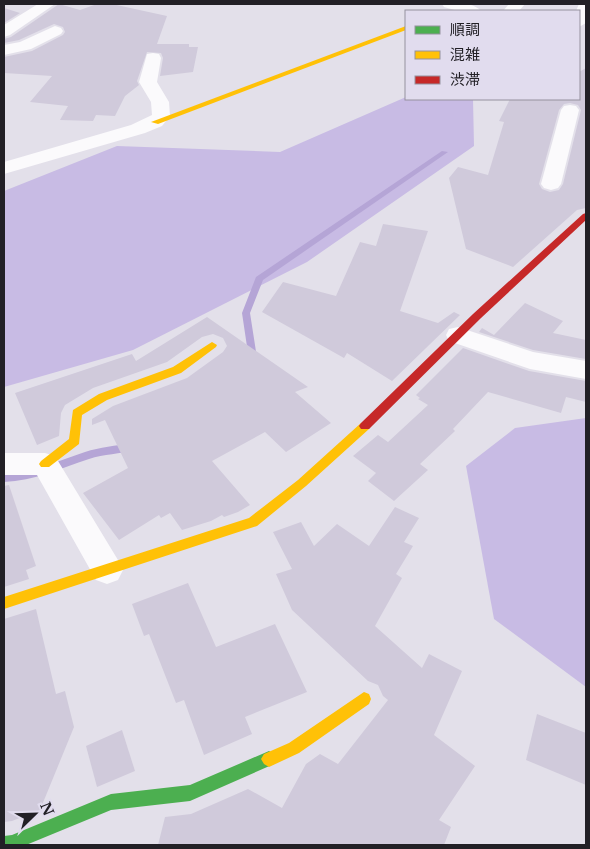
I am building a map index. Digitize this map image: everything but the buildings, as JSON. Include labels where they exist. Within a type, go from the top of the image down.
[{"type":"street","points":[[4,32],[48,4]]},
{"type":"street","points":[[580,19],[586,4]]},
{"type":"street","points":[[4,168],[138,129],[405,28]]},
{"type":"street","points":[[4,50],[25,46],[55,30]]},
{"type":"street","points":[[153,58],[148,82],[160,102],[161,116],[155,122]]},
{"type":"street","points":[[551,184],[568,116],[586,127]]},
{"type":"street","points":[[4,603],[253,522],[302,483],[355,436],[458,335],[586,216]]},
{"type":"street","points":[[458,335],[530,360],[586,370]]},
{"type":"street","points":[[4,464],[47,468],[75,441],[77,413],[103,397],[177,370],[212,345]]},
{"type":"street","points":[[47,468],[107,570]]},
{"type":"street","points":[[4,844],[12,844],[111,802],[190,793],[294,748],[364,699]]},
{"type":"shaded area","points":[[405,97],[405,100],[473,100],[474,146],[307,262],[133,350],[4,387],[4,191],[117,146],[280,152]]},
{"type":"shaded area","points":[[586,418],[586,687],[494,619],[466,466],[515,428]]},
{"type":"waterway","points":[[252,358],[246,313],[259,279],[444,152]]},
{"type":"waterway","points":[[4,478],[22,477],[69,463],[88,455],[131,447]]},
{"type":"traffic: fast","points":[[4,844],[12,843],[111,802],[190,793],[269,759]]},
{"type":"traffic: slow","points":[[155,122],[405,28]]},
{"type":"traffic: slow","points":[[45,464],[75,441],[77,413],[103,397],[177,370],[212,345]]},
{"type":"traffic: slow","points":[[4,603],[253,522],[302,483],[365,426]]},
{"type":"traffic: slow","points":[[269,759],[294,748],[364,699]]},
{"type":"traffic: jam","points":[[365,426],[477,316],[586,216]]}]
